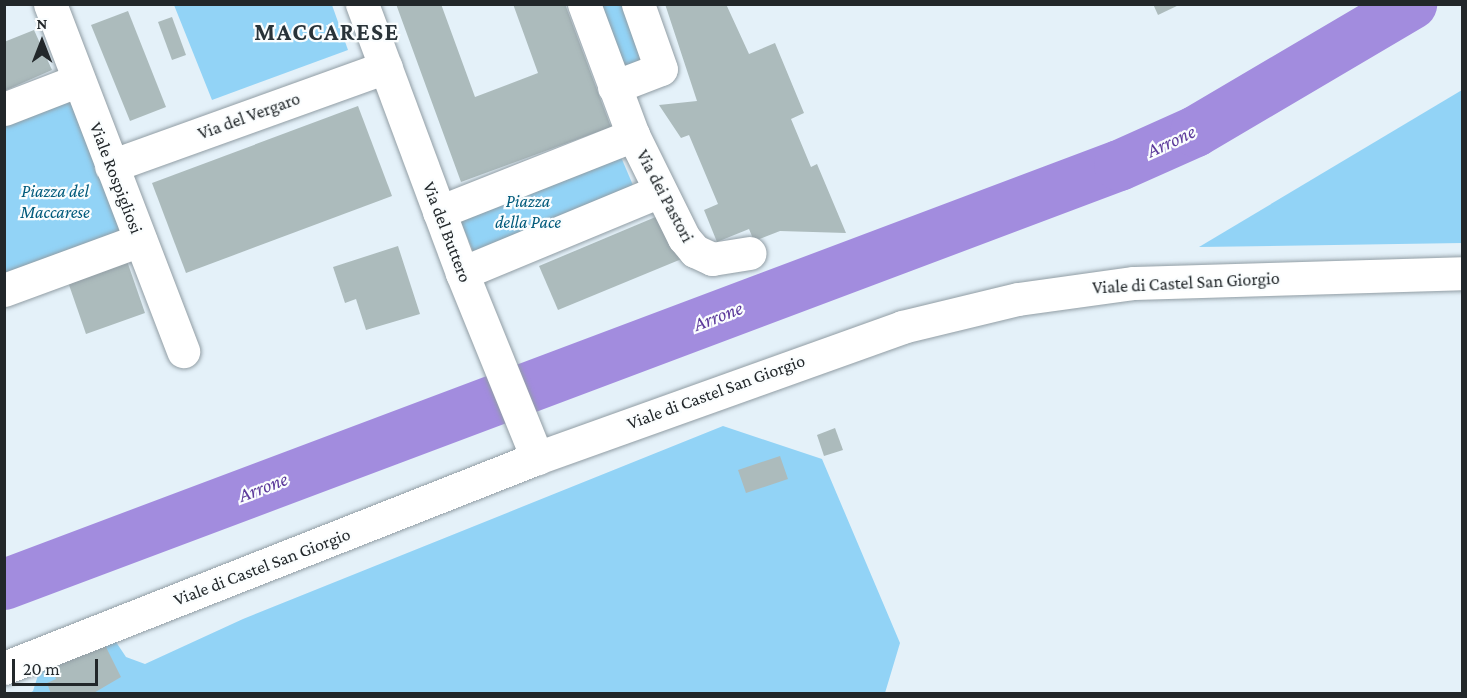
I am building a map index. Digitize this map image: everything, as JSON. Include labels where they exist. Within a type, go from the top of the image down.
[{"type":"street","name":"Viale Rospigliosi","points":[[50,4],[183,351]]},
{"type":"street","name":"Via del Buttero","points":[[362,4],[462,273],[537,458]]},
{"type":"street","name":"Via dei Pastori","points":[[584,4],[633,135],[660,191],[695,251],[723,260],[750,253]]},
{"type":"street","points":[[614,87],[661,69],[638,4]]},
{"type":"street","name":"Via del Vergaro","points":[[111,166],[386,67]]},
{"type":"street","points":[[4,109],[79,80]]},
{"type":"street","points":[[439,212],[633,135]]},
{"type":"street","points":[[462,273],[660,191]]},
{"type":"street","points":[[4,290],[140,240]]},
{"type":"street","name":"Viale di Castel San Giorgio","points":[[4,668],[537,458],[853,342],[988,305],[1174,280],[1462,273]]},
{"type":"green space","points":[[600,4],[622,5],[644,61],[623,70]]},
{"type":"green space","points":[[174,5],[332,5],[348,50],[212,100]]},
{"type":"green space","points":[[1462,90],[1462,243],[1199,247]]},
{"type":"green space","name":"Piazza del Maccarese","points":[[70,98],[121,233],[5,277],[5,123]]},
{"type":"green space","name":"Piazza della Pace","points":[[618,150],[635,190],[476,258],[459,218]]},
{"type":"green space","points":[[723,426],[822,459],[900,643],[885,693],[28,694],[33,691],[40,669],[106,640],[116,642],[126,657],[145,664],[243,619]]},
{"type":"building","points":[[396,4],[441,4],[475,97],[538,73],[513,4],[565,4],[611,127],[461,182]]},
{"type":"building","points":[[665,4],[726,4],[749,54],[775,43],[804,113],[791,119],[811,167],[817,164],[846,233],[780,231],[754,241],[749,229],[717,242],[704,210],[718,204],[689,135],[681,138],[659,105],[697,101]]},
{"type":"building","points":[[1153,4],[1181,4],[1158,15]]},
{"type":"building","points":[[128,11],[166,107],[130,121],[91,25]]},
{"type":"building","points":[[172,17],[186,55],[172,60],[158,22]]},
{"type":"building","points":[[34,30],[52,70],[4,91],[4,42]]},
{"type":"building","points":[[358,106],[392,196],[186,273],[152,183]]},
{"type":"building","points":[[665,213],[684,258],[558,310],[539,266]]},
{"type":"building","points":[[398,246],[420,314],[366,330],[356,299],[345,303],[333,267]]},
{"type":"building","points":[[127,261],[145,313],[86,334],[68,282]]},
{"type":"building","points":[[835,428],[843,450],[824,456],[817,435]]},
{"type":"building","points":[[780,456],[788,479],[746,493],[738,470]]},
{"type":"building","points":[[104,643],[121,677],[92,694],[51,694],[47,683],[56,679],[50,666]]},
{"type":"waterway","name":"Arrone","points":[[4,584],[1119,165],[1195,131],[1411,4]]},
{"type":"district","name":"MACCARESE","points":[[327,32]]}]
